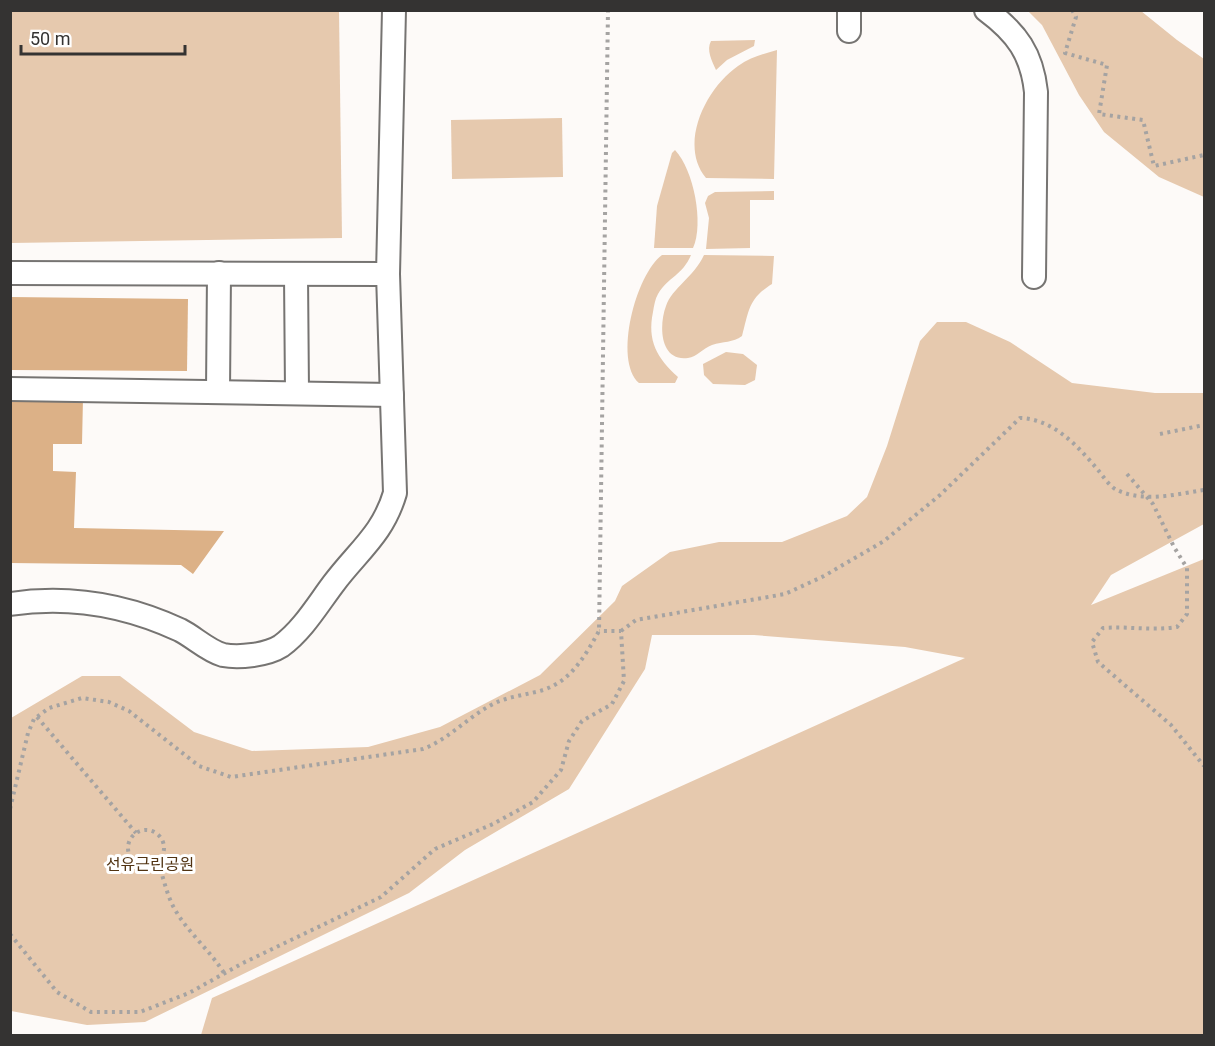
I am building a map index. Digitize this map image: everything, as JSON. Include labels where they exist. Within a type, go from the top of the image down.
[{"type":"street","points":[[10,604],[34,601],[80,601],[111,606],[171,626],[219,654],[231,656],[264,652],[280,646],[300,628],[348,564],[385,523],[395,494],[388,274],[394,10]]},
{"type":"street","points":[[986,10],[1018,39],[1033,68],[1036,92],[1034,277]]},
{"type":"street","points":[[10,273],[388,274]]},
{"type":"street","points":[[218,392],[219,273]]},
{"type":"street","points":[[296,274],[297,392]]},
{"type":"street","points":[[10,389],[392,395]]},
{"type":"path","points":[[10,809],[28,733],[37,717],[49,708],[82,698],[109,702],[129,711],[199,766],[231,777],[423,749],[438,744],[494,704],[560,683],[573,670],[599,631],[608,10]]},
{"type":"path","points":[[1072,10],[1076,17],[1065,53],[1107,65],[1099,114],[1143,120],[1154,166],[1204,155]]},
{"type":"path","points":[[599,631],[621,631],[636,620],[785,594],[824,576],[884,541],[940,495],[1020,418],[1035,418],[1051,426],[1081,450],[1116,490],[1147,497],[1204,490]]},
{"type":"path","points":[[1160,434],[1204,425]]},
{"type":"path","points":[[1127,474],[1147,497],[1187,568],[1187,614],[1177,627],[1153,630],[1103,628],[1092,642],[1098,662],[1171,725],[1204,766]]},
{"type":"path","points":[[10,934],[57,992],[91,1012],[140,1012],[189,993],[381,897],[435,849],[493,824],[533,802],[561,770],[569,741],[582,721],[612,704],[624,681],[621,631]]},
{"type":"path","points":[[37,717],[136,833]]},
{"type":"path","points":[[153,832],[162,840],[164,851],[158,862],[147,866],[131,859],[128,848],[136,833],[153,832]]},
{"type":"path","points":[[158,862],[173,906],[189,930],[210,952],[224,974]]},
{"type":"green space","points":[[10,11],[339,11],[342,238],[11,243]]},
{"type":"green space","points":[[1028,11],[1141,11],[1204,59],[1204,197],[1159,177],[1104,132],[1079,95],[1042,25]]},
{"type":"green space","points":[[755,40],[754,46],[727,60],[716,70],[709,52],[711,41]]},
{"type":"green space","points":[[777,50],[774,179],[706,178],[698,164],[695,133],[706,102],[726,76],[738,66],[752,58]]},
{"type":"green space","points":[[562,118],[563,177],[452,179],[451,120]]},
{"type":"green space","points":[[675,150],[682,159],[692,183],[698,225],[696,238],[693,248],[654,248],[657,206],[672,153]]},
{"type":"green space","points":[[774,191],[774,200],[750,200],[750,248],[706,249],[709,218],[705,203],[708,196],[715,192]]},
{"type":"green space","points":[[662,255],[691,255],[684,267],[658,294],[651,322],[655,348],[664,363],[678,377],[675,383],[639,383],[631,372],[628,356],[631,318],[644,280],[652,265]]},
{"type":"green space","points":[[704,255],[774,256],[772,284],[754,300],[742,336],[735,340],[712,345],[691,357],[678,358],[666,348],[664,340],[662,322],[666,306]]},
{"type":"green space","name":"선유근린공원","points":[[937,322],[966,322],[1010,342],[1072,383],[1155,393],[1204,393],[1204,524],[1111,575],[1091,605],[1204,559],[1204,1035],[201,1035],[212,998],[965,658],[905,647],[754,635],[652,635],[645,669],[569,789],[465,850],[409,893],[145,1022],[87,1025],[11,1011],[11,718],[82,676],[120,676],[194,732],[252,751],[368,747],[440,727],[540,675],[615,601],[622,586],[670,552],[719,542],[782,542],[847,516],[867,497],[887,446],[920,341]]},
{"type":"green space","points":[[726,352],[743,354],[757,365],[755,380],[745,385],[713,384],[704,375],[703,364]]},
{"type":"building","points":[[10,297],[188,299],[187,371],[10,370]]},
{"type":"building","points":[[10,396],[83,398],[82,444],[53,444],[53,471],[76,472],[74,528],[224,531],[193,574],[181,565],[10,563]]}]
